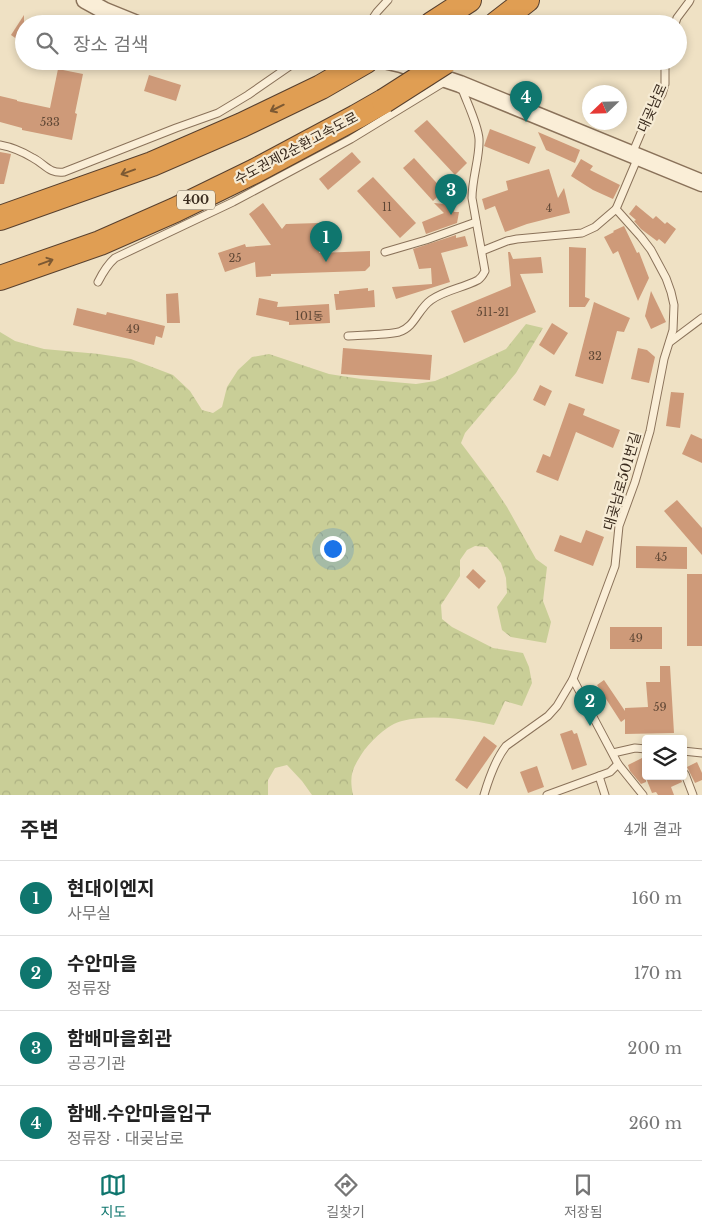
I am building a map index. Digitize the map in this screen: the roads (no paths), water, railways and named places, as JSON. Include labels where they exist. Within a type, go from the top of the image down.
[{"type":"highway","points":[[446,15],[469,0]]},
{"type":"highway","points":[[508,15],[527,0]]},
{"type":"highway","points":[[0,218],[152,164],[242,125],[321,87],[350,70]]},
{"type":"highway","name":"수도권제2순환고속도로","points":[[0,278],[100,243],[175,210],[262,167],[384,101],[450,72]]},
{"type":"street","points":[[85,0],[115,15]]},
{"type":"street","points":[[450,72],[635,156],[702,183]]},
{"type":"lane","points":[[375,15],[388,0]]},
{"type":"lane","points":[[679,15],[690,0]]},
{"type":"lane","points":[[0,145],[21,151],[52,171],[64,172],[218,113],[284,70]]},
{"type":"lane","name":"대곶남로","points":[[635,156],[646,120],[662,94],[665,84],[665,70]]},
{"type":"lane","points":[[98,282],[108,264],[115,258],[233,202],[351,140],[450,72],[479,137],[472,198],[485,271],[478,279],[430,301],[406,329],[397,332],[348,336]]},
{"type":"lane","points":[[482,251],[507,241],[582,233],[595,227],[616,209],[635,156]]},
{"type":"lane","name":"대곶남로501번길","points":[[484,795],[487,783],[501,752],[506,746],[548,716],[557,706],[573,678],[615,566],[619,526],[635,482],[650,431],[664,359],[673,330],[674,306],[672,292],[666,278],[651,250],[616,209]]},
{"type":"lane","points":[[386,252],[476,222]]},
{"type":"lane","points":[[670,342],[702,318]]},
{"type":"lane","points":[[573,678],[618,764],[643,795]]},
{"type":"lane","points":[[613,753],[635,748],[642,749]]},
{"type":"lane","points":[[687,751],[702,753]]},
{"type":"lane","points":[[547,795],[610,772],[618,764]]},
{"type":"lane","points":[[599,776],[605,795]]},
{"type":"lane","points":[[687,779],[693,795]]},
{"type":"place","name":"함배.수안마을입구","points":[[526,122]]},
{"type":"place","name":"함배마을회관","points":[[451,215]]},
{"type":"place","name":"현대이엔지","points":[[326,262]]},
{"type":"place","name":"수안마을","points":[[590,726]]}]
